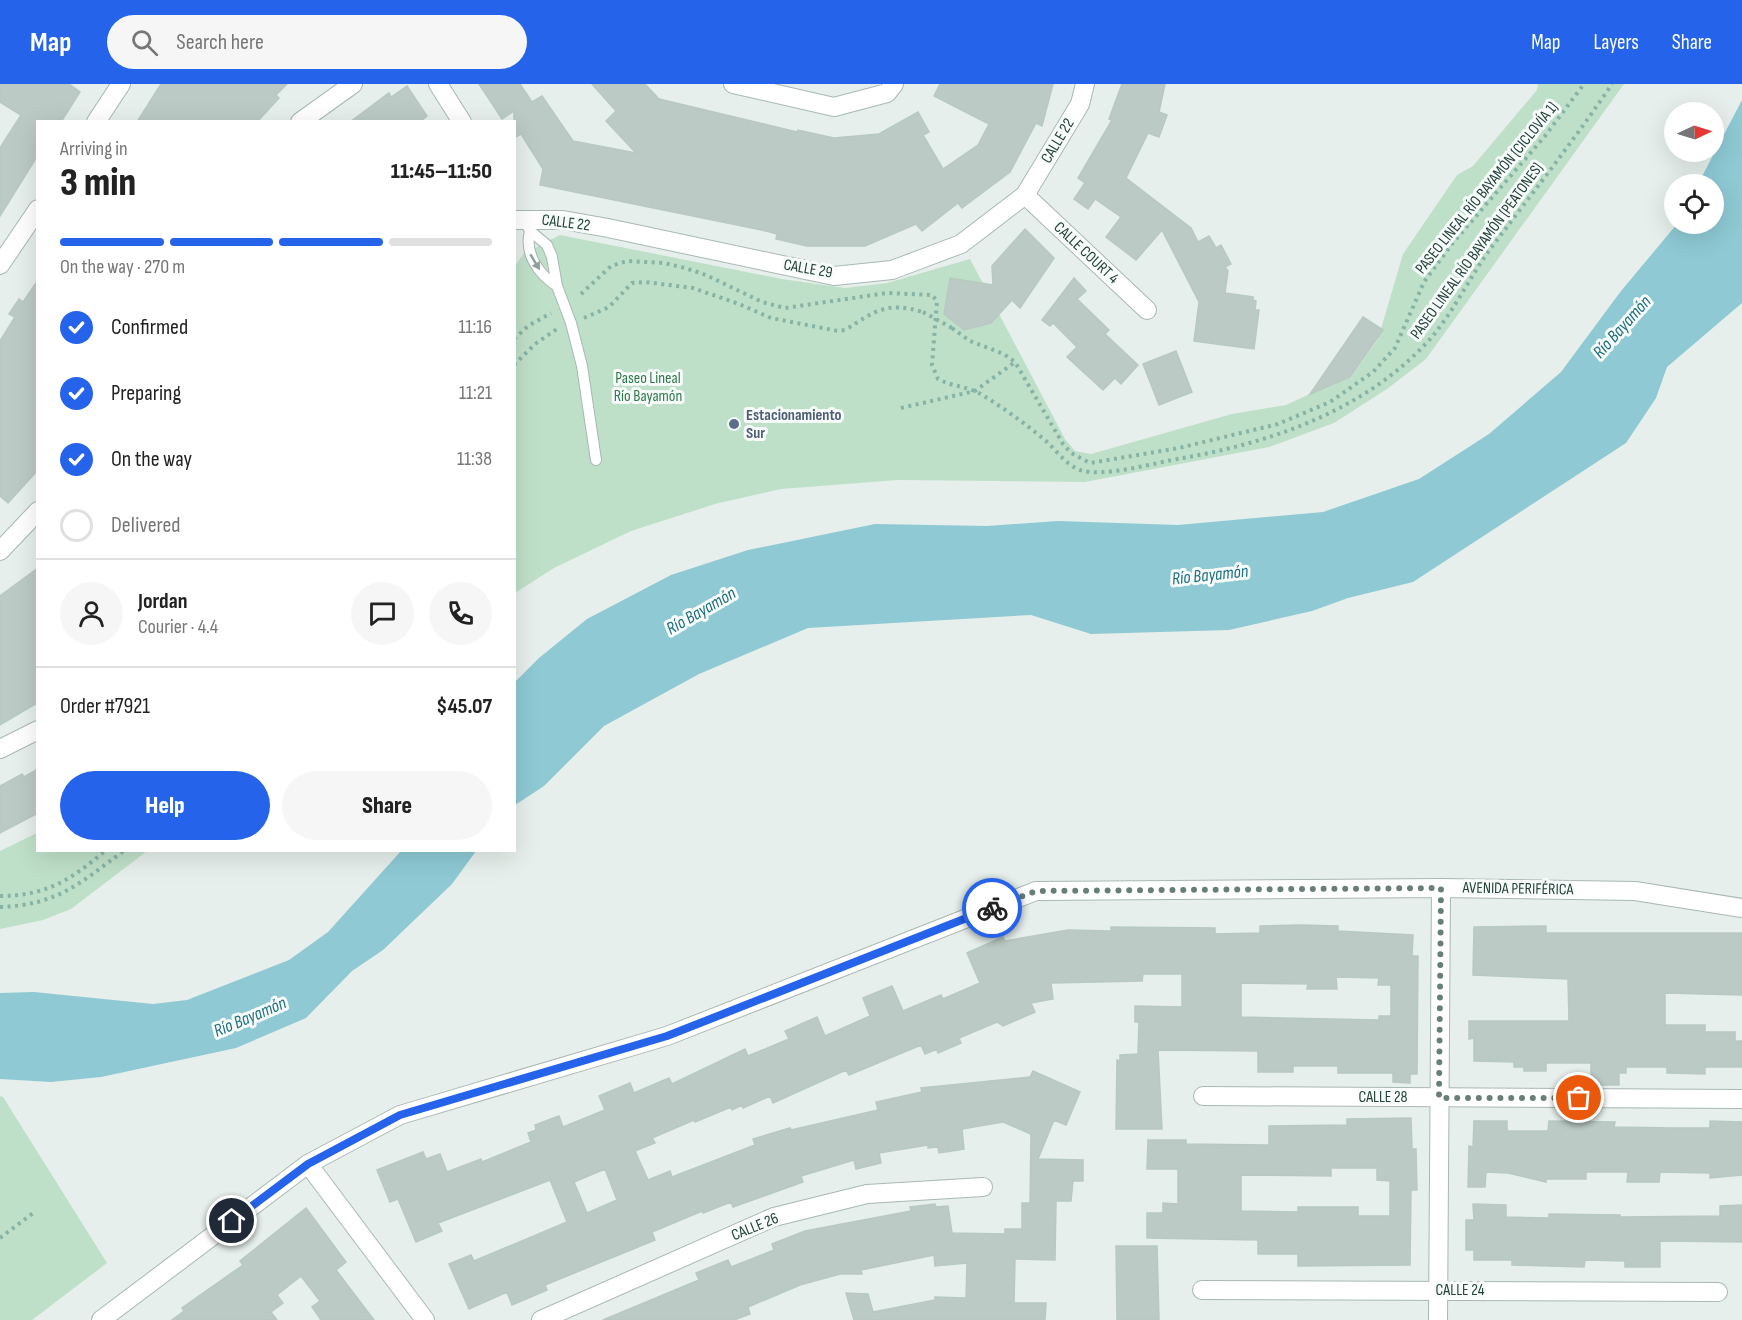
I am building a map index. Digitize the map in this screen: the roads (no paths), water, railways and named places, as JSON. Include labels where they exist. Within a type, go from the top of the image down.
[{"type":"street","points":[[97,120],[121,84]]},
{"type":"street","points":[[303,120],[353,84]]},
{"type":"street","points":[[438,84],[461,120]]},
{"type":"street","points":[[733,84],[834,106],[887,93],[894,84]]},
{"type":"street","name":"CALLE 22","points":[[1025,195],[1080,104],[1085,84]]},
{"type":"street","name":"CALLE 29","points":[[608,228],[834,276],[892,270],[940,253],[961,244],[1025,195]]},
{"type":"street","name":"CALLE COURT 4","points":[[1025,195],[1148,310]]},
{"type":"street","points":[[0,265],[36,212]]},
{"type":"street","name":"CALLE 22","points":[[520,218],[563,220],[608,228]]},
{"type":"street","points":[[0,551],[36,513]]},
{"type":"street","points":[[0,749],[36,731]]},
{"type":"street","points":[[1438,1320],[1441,888]]},
{"type":"street","name":"AVENIDA PERIFÉRICA","points":[[101,1320],[308,1164],[400,1115],[667,1036],[1036,891],[1441,888],[1635,891],[1742,908]]},
{"type":"street","name":"CALLE 28","points":[[1203,1096],[1742,1099]]},
{"type":"street","points":[[308,1164],[425,1320]]},
{"type":"street","name":"CALLE 26","points":[[542,1320],[774,1217],[867,1194],[983,1187]]},
{"type":"street","name":"CALLE 24","points":[[1202,1290],[1718,1292]]},
{"type":"lane","points":[[520,218],[529,254],[535,266],[556,286]]},
{"type":"lane","points":[[520,218],[547,245],[552,257],[556,286],[571,323],[582,366],[596,460]]},
{"type":"water","name":"Río Bayamón","points":[[1742,100],[1742,303],[1667,367],[1656,398],[1626,443],[1413,582],[1348,598],[1312,611],[1229,630],[1091,634],[1031,615],[808,628],[699,674],[604,726],[544,786],[516,804],[516,681],[539,658],[587,619],[671,575],[748,550],[875,524],[987,526],[1058,521],[1178,525],[1323,512],[1419,479],[1489,434],[1561,372],[1621,291],[1669,234],[1724,234],[1724,174],[1703,174],[1710,162],[1724,162],[1724,134]]},
{"type":"water","name":"Río Bayamón","points":[[400,852],[475,852],[452,884],[383,950],[352,971],[306,1018],[236,1048],[101,1077],[51,1082],[0,1079],[0,993],[34,992],[153,1004],[187,1000],[289,960],[328,932]]},
{"type":"place","name":"Estacionamiento Sur","points":[[734,424]]},
{"type":"park label","name":"Paseo Lineal Río Bayamón","points":[[648,387]]}]
